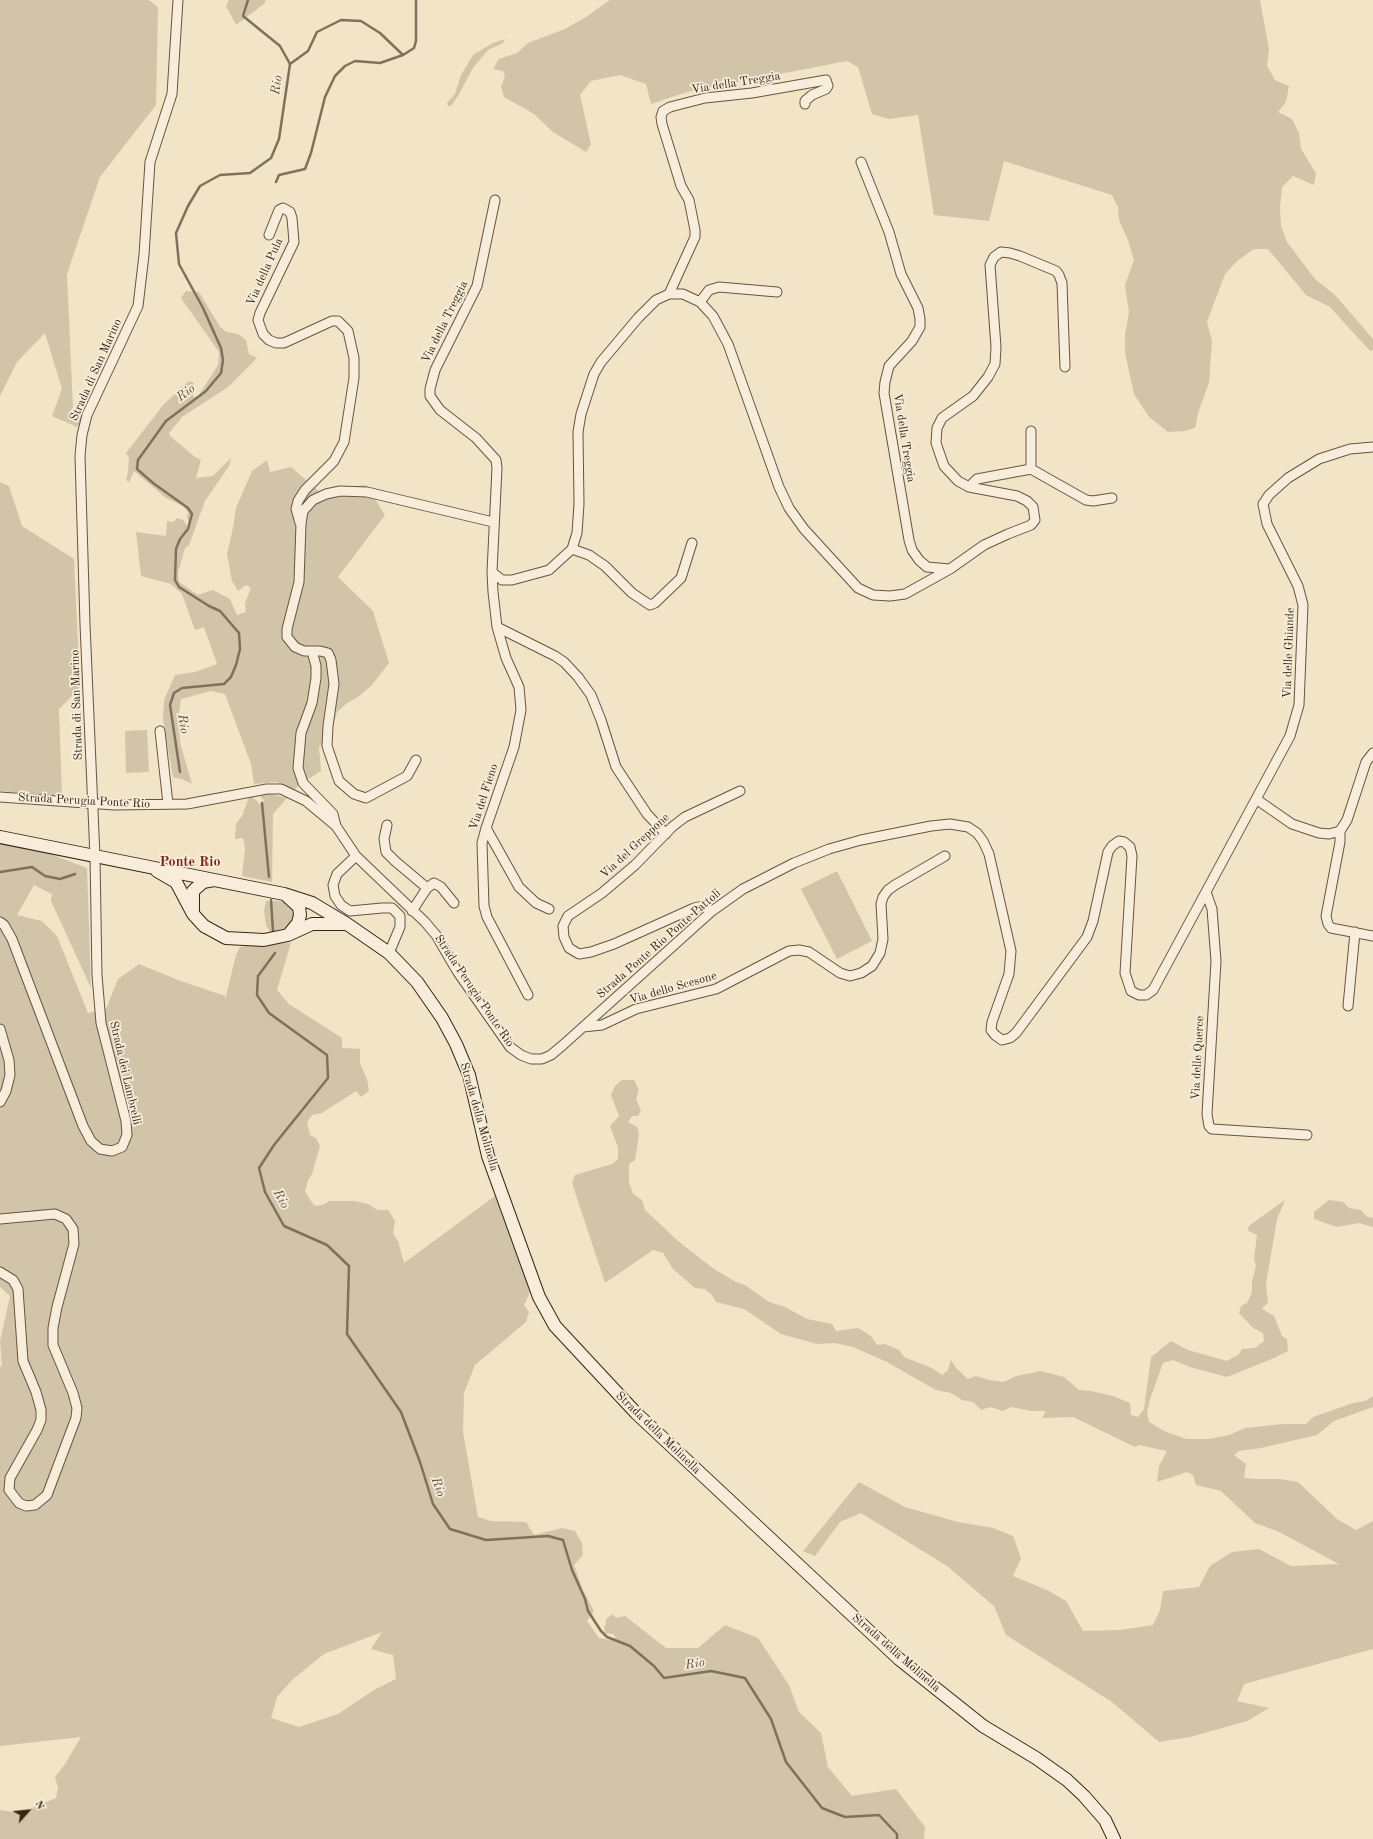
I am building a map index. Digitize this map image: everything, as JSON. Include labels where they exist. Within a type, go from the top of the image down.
[{"type":"main road","points":[[0,837],[284,894],[312,903],[347,924]]},
{"type":"main road","points":[[139,864],[164,874],[176,882],[193,914],[204,926],[226,938],[264,940],[288,935],[312,924],[347,924]]},
{"type":"main road","points":[[193,914],[193,891],[203,882],[217,880]]},
{"type":"main road","points":[[284,894],[295,902],[300,915],[298,923],[288,935]]},
{"type":"main road","points":[[312,903],[316,911],[312,924]]},
{"type":"main road","name":"Strada della Molinella","points":[[347,924],[389,953],[417,982],[442,1018],[456,1044],[470,1075],[488,1156],[539,1297],[555,1326],[636,1413],[871,1633],[899,1658],[983,1726],[1036,1758],[1067,1780],[1084,1796],[1105,1820],[1114,1839]]},
{"type":"street","name":"Strada di San Marino","points":[[93,802],[80,456],[82,435],[87,415],[138,306],[144,255],[150,162],[172,94],[178,0]]},
{"type":"street","name":"Via della Treggia","points":[[669,294],[695,237],[695,230],[690,200],[681,186],[662,124],[661,117],[664,112],[670,107],[705,98],[752,93],[826,80],[828,86],[826,89],[812,95],[805,101],[805,104]]},
{"type":"street","name":"Via della Treggia","points":[[861,162],[889,232],[901,274],[918,308],[920,319],[920,327],[912,341],[889,366],[884,393],[909,540],[912,550],[918,560],[927,567],[950,569]]},
{"type":"street","name":"Via della Treggia","points":[[492,572],[493,522],[498,468],[496,460],[476,438],[440,410],[430,396],[430,389],[435,370],[477,286],[494,200]]},
{"type":"street","name":"Via della Pula","points":[[269,236],[279,210],[283,208],[290,212],[294,242],[260,313],[258,320],[264,334],[269,340],[276,343],[284,343],[332,322],[338,321],[348,331],[354,358],[354,378],[344,442],[334,461],[306,490],[298,501],[296,510],[301,524]]},
{"type":"street","points":[[492,572],[502,580],[512,580],[549,570],[572,549],[577,533],[579,504],[578,432],[581,414],[594,374],[601,362],[638,318],[656,300],[669,294],[683,294],[700,302],[713,316],[728,344],[778,487],[789,508],[804,529],[858,588],[873,595],[890,596],[905,594],[950,569],[984,545],[1030,525],[1035,520],[1033,507],[1027,501],[1017,496],[969,487],[958,481],[944,466],[936,443],[937,428],[942,418],[973,396],[988,377],[995,364],[996,347],[990,265],[994,257],[1001,252],[1020,256],[1056,271],[1059,275],[1062,282],[1065,367]]},
{"type":"street","points":[[700,302],[709,290],[719,287],[777,292]]},
{"type":"street","points":[[1031,431],[1031,469]]},
{"type":"street","name":"Via delle Ghiande","points":[[1206,892],[1290,736],[1296,720],[1299,705],[1303,605],[1298,586],[1267,524],[1263,504],[1269,495],[1288,478],[1319,459],[1350,450],[1373,447]]},
{"type":"street","points":[[969,487],[977,479],[1031,469],[1086,500],[1093,502],[1112,498]]},
{"type":"street","points":[[416,760],[407,776],[366,798],[354,794],[339,781],[327,746],[328,726],[334,684],[331,660],[328,653],[320,651],[304,651],[295,647],[288,637],[287,629],[299,582],[301,524],[303,511],[313,500],[326,494],[340,491],[367,492],[493,522]]},
{"type":"street","points":[[572,549],[589,555],[605,566],[632,593],[650,604],[655,603],[681,578],[692,543]]},
{"type":"street","name":"Via del Fieno","points":[[492,572],[497,627],[506,658],[519,687],[521,710],[514,747],[482,843],[485,912],[528,995]]},
{"type":"street","points":[[497,627],[555,656],[564,662],[578,677],[593,701],[616,767],[647,814],[666,834]]},
{"type":"street","points":[[312,651],[316,666],[316,678],[312,703],[301,733],[298,768],[303,783],[333,814],[336,826]]},
{"type":"street","name":"Strada Perugia Ponte Rio","points":[[160,731],[168,804]]},
{"type":"street","points":[[1373,754],[1366,762],[1347,820],[1340,831],[1340,842],[1326,916],[1328,924],[1331,928],[1373,936]]},
{"type":"street","name":"Strada Perugia Ponte Rio","points":[[0,797],[114,804],[187,804],[267,789],[280,789],[306,801],[336,826],[356,856],[425,922],[436,935],[457,970],[510,1047],[521,1055],[531,1059],[542,1059],[551,1054],[597,1014]]},
{"type":"street","name":"Via del Greppone","points":[[712,911],[703,906],[694,908],[614,944],[580,954],[569,948],[564,937],[563,926],[568,916],[608,888],[635,865],[686,816],[740,791]]},
{"type":"street","points":[[1256,799],[1292,824],[1319,833],[1329,834],[1340,831]]},
{"type":"street","name":"Strada dei Lambrelli","points":[[0,922],[12,939],[83,1126],[91,1141],[100,1149],[112,1151],[122,1147],[127,1135],[126,1121],[101,1023],[96,975],[93,802]]},
{"type":"street","name":"Strada Ponte Rio Ponte Pattoli","points":[[597,1014],[712,911],[743,889],[794,863],[828,849],[861,840],[931,826],[950,824],[968,827],[977,833],[984,841],[989,854],[1011,951],[1009,974],[992,1022],[991,1030],[1002,1040],[1010,1038],[1016,1033],[1087,937],[1093,921],[1108,852],[1112,846],[1119,841],[1124,842],[1130,847],[1132,856],[1125,973],[1131,991],[1139,996],[1146,995],[1153,990],[1206,892]]},
{"type":"street","points":[[387,825],[384,839],[386,852],[427,888]]},
{"type":"street","points":[[486,828],[519,887],[536,903],[549,909]]},
{"type":"street","points":[[356,856],[337,874],[333,885],[335,896],[341,905],[350,911],[392,908],[400,916],[400,927],[389,953]]},
{"type":"street","name":"Via dello Scesone","points":[[583,1027],[602,1025],[636,1009],[716,989],[789,951],[799,950],[809,952],[840,973],[850,976],[861,973],[872,966],[880,953],[883,939],[881,904],[883,897],[895,885],[945,856]]},
{"type":"street","points":[[412,911],[427,888],[434,883],[441,887],[454,903]]},
{"type":"street","name":"Via delle Querce","points":[[1206,892],[1212,909],[1216,961],[1207,1114],[1209,1126],[1212,1129],[1307,1136]]},
{"type":"street","points":[[1348,1006],[1354,932]]},
{"type":"street","points":[[0,1029],[10,1060],[10,1075],[6,1091],[0,1102]]},
{"type":"street","points":[[0,1219],[55,1214],[66,1219],[73,1229],[74,1244],[57,1307],[53,1328],[53,1344],[73,1392],[77,1408],[76,1418],[47,1495],[35,1505],[26,1506],[19,1503],[9,1490],[10,1478],[41,1420],[41,1410],[36,1392],[23,1361],[18,1289],[13,1280],[0,1272]]},
{"type":"shaded area","points":[[0,0],[149,0],[158,7],[156,105],[100,177],[67,274],[73,409],[81,417],[81,423],[77,427],[52,416],[62,389],[45,333],[17,362],[0,396]]},
{"type":"shaded area","points":[[229,0],[266,0],[264,4],[236,25],[226,6]]},
{"type":"shaded area","points":[[610,0],[1260,0],[1269,49],[1267,66],[1275,80],[1289,86],[1286,102],[1278,112],[1292,119],[1299,133],[1301,149],[1316,173],[1314,185],[1293,176],[1282,187],[1280,208],[1281,226],[1287,242],[1315,279],[1335,295],[1373,339],[1373,350],[1370,351],[1330,307],[1306,295],[1268,249],[1254,249],[1237,261],[1225,274],[1207,322],[1212,341],[1209,383],[1198,413],[1195,428],[1184,431],[1168,432],[1149,417],[1134,394],[1125,353],[1125,335],[1129,312],[1125,285],[1134,260],[1128,240],[1119,220],[1118,207],[1112,195],[1004,161],[989,221],[934,215],[918,115],[889,119],[872,114],[858,67],[847,61],[687,92],[651,104],[646,84],[620,75],[591,81],[580,95],[591,144],[586,152],[553,132],[534,114],[504,97],[501,87],[505,77],[503,71],[493,69],[499,59],[517,53],[528,43],[565,29],[586,17]]},
{"type":"shaded area","points":[[505,39],[503,43],[488,50],[473,68],[451,106],[448,106],[447,103],[455,94],[461,75],[473,55],[493,43]]},
{"type":"shaded area","points":[[186,291],[199,292],[220,327],[227,332],[238,334],[246,340],[249,354],[257,358],[228,387],[182,417],[169,433],[170,436],[195,457],[201,460],[196,478],[213,476],[231,458],[229,466],[205,501],[189,545],[185,548],[178,573],[179,582],[198,595],[213,590],[230,599],[237,615],[246,612],[245,603],[251,588],[246,585],[238,591],[232,581],[227,554],[236,508],[252,471],[267,460],[270,472],[291,467],[321,493],[337,488],[366,485],[385,515],[338,577],[373,611],[389,663],[372,685],[337,712],[331,735],[319,747],[321,771],[300,784],[294,790],[276,782],[254,784],[251,764],[225,694],[211,691],[181,699],[179,714],[180,743],[192,784],[182,779],[173,777],[163,720],[164,700],[175,675],[195,672],[217,664],[204,627],[195,630],[182,594],[171,584],[141,576],[136,532],[166,536],[167,521],[173,522],[177,518],[183,520],[190,529],[187,517],[188,512],[183,506],[166,498],[134,471],[129,482],[126,480],[129,458],[126,453],[164,404],[189,381],[194,383],[193,396],[197,398],[218,365],[219,352],[181,298]]},
{"type":"shaded area","points":[[0,482],[9,486],[22,526],[74,559],[80,688],[59,709],[62,796],[0,791]]},
{"type":"shaded area","points":[[147,730],[149,772],[126,773],[125,731]]},
{"type":"shaded area","points":[[271,794],[287,798],[273,814],[272,882],[242,876],[245,848],[243,838],[235,839],[236,824],[242,816],[249,797],[253,797],[260,804],[264,801],[260,795]]},
{"type":"shaded area","points":[[0,843],[45,852],[87,868],[91,988],[51,901],[52,894],[34,885],[17,915],[42,921],[57,936],[88,1013],[106,1009],[118,979],[139,964],[178,980],[225,996],[225,1000],[236,955],[240,947],[260,944],[291,943],[277,990],[289,1004],[342,1038],[342,1048],[360,1049],[360,1063],[367,1079],[369,1091],[361,1097],[356,1091],[322,1113],[312,1115],[307,1122],[310,1135],[316,1138],[320,1146],[312,1174],[308,1180],[305,1191],[310,1200],[315,1206],[323,1205],[329,1201],[354,1201],[368,1204],[378,1210],[388,1210],[395,1221],[393,1234],[398,1241],[404,1263],[495,1196],[530,1292],[524,1305],[529,1312],[526,1322],[475,1365],[464,1393],[463,1432],[478,1517],[491,1521],[526,1522],[534,1535],[562,1528],[575,1531],[582,1543],[583,1555],[574,1565],[583,1590],[594,1611],[587,1621],[599,1638],[609,1640],[616,1638],[613,1634],[605,1633],[604,1627],[606,1624],[606,1619],[613,1614],[616,1618],[625,1616],[666,1648],[698,1648],[725,1625],[758,1638],[789,1685],[799,1712],[821,1733],[828,1767],[852,1796],[896,1789],[925,1827],[924,1839],[0,1839],[0,1810],[20,1813],[56,1798],[58,1788],[55,1777],[65,1764],[81,1737],[0,1746],[0,1366],[2,1367],[0,1341],[10,1296],[0,1287]],"holes":[[[382,1632],[371,1649],[393,1655],[396,1679],[374,1690],[338,1714],[299,1727],[271,1718],[277,1697],[292,1680],[324,1654]]]},
{"type":"shaded area","points":[[837,871],[872,941],[837,959],[801,889]]},
{"type":"shaded area","points":[[266,901],[287,901],[296,910],[291,926],[270,932],[266,925],[264,911]]},
{"type":"shaded area","points":[[622,1080],[634,1080],[639,1090],[636,1099],[641,1111],[638,1116],[632,1116],[628,1122],[637,1127],[639,1134],[635,1160],[629,1164],[629,1182],[633,1194],[642,1200],[645,1210],[678,1241],[714,1269],[736,1282],[745,1285],[769,1302],[785,1307],[807,1319],[832,1324],[836,1331],[858,1328],[871,1336],[877,1345],[885,1344],[899,1350],[904,1357],[932,1368],[942,1375],[948,1370],[951,1360],[956,1368],[968,1379],[976,1376],[1004,1382],[1016,1376],[1041,1371],[1064,1377],[1079,1390],[1113,1396],[1130,1403],[1131,1415],[1138,1417],[1144,1409],[1151,1357],[1171,1341],[1188,1350],[1227,1361],[1239,1354],[1242,1349],[1255,1348],[1264,1341],[1263,1333],[1253,1328],[1239,1313],[1241,1306],[1247,1303],[1252,1292],[1252,1281],[1256,1266],[1254,1259],[1257,1235],[1247,1230],[1250,1225],[1285,1200],[1277,1219],[1266,1284],[1268,1302],[1262,1309],[1274,1316],[1282,1336],[1287,1339],[1288,1351],[1227,1377],[1190,1367],[1173,1360],[1163,1363],[1150,1399],[1147,1413],[1149,1422],[1164,1431],[1186,1439],[1209,1439],[1229,1435],[1245,1428],[1283,1424],[1306,1424],[1313,1417],[1353,1403],[1365,1401],[1373,1396],[1373,1407],[1334,1421],[1317,1435],[1261,1448],[1239,1451],[1234,1455],[1246,1464],[1244,1478],[1280,1479],[1298,1482],[1337,1519],[1356,1530],[1373,1521],[1373,1649],[1244,1684],[1237,1701],[1269,1708],[1247,1721],[1190,1737],[1159,1742],[1112,1702],[1006,1635],[994,1606],[947,1566],[861,1513],[840,1522],[815,1556],[803,1551],[859,1482],[905,1507],[958,1522],[993,1528],[1013,1536],[1021,1558],[1013,1576],[1049,1591],[1066,1601],[1083,1631],[1119,1630],[1153,1625],[1160,1610],[1163,1591],[1199,1587],[1210,1566],[1232,1552],[1259,1549],[1291,1566],[1339,1564],[1277,1531],[1255,1523],[1221,1491],[1196,1485],[1193,1475],[1187,1472],[1157,1482],[1159,1466],[1167,1451],[1139,1445],[1135,1447],[1073,1417],[1042,1418],[1046,1411],[1031,1411],[1011,1407],[1003,1411],[990,1407],[981,1410],[973,1402],[962,1400],[951,1393],[936,1390],[887,1362],[853,1347],[835,1343],[817,1344],[781,1334],[744,1309],[716,1302],[712,1295],[705,1289],[695,1288],[673,1269],[663,1253],[653,1250],[605,1283],[572,1183],[575,1175],[612,1164],[618,1159],[618,1147],[610,1126],[619,1116],[611,1095],[615,1086]]},
{"type":"shaded area","points":[[1329,1200],[1343,1202],[1349,1208],[1361,1210],[1367,1217],[1373,1218],[1373,1227],[1359,1223],[1337,1227],[1314,1219],[1314,1212]]},
{"type":"waterway","name":"Rio","points":[[180,772],[170,705],[174,693],[182,688],[224,684],[231,677],[236,665],[240,649],[239,633],[220,611],[209,606],[179,587],[175,580],[176,549],[180,539],[188,529],[192,514],[188,508],[153,483],[137,469],[138,460],[166,421],[206,391],[221,373],[223,360],[221,348],[203,308],[179,264],[176,233],[188,206],[200,186],[220,175],[250,173],[271,158],[279,139],[290,64],[280,46],[243,16],[248,0]]},
{"type":"waterway","points":[[290,64],[308,51],[317,32],[341,20],[361,21],[380,33],[403,55],[414,48],[416,41],[416,0]]},
{"type":"waterway","points":[[276,182],[279,175],[305,169],[311,153],[325,97],[335,76],[345,66],[355,61],[380,63],[403,55]]},
{"type":"waterway","name":"Rio","points":[[262,803],[269,877]]},
{"type":"waterway","points":[[0,872],[32,867],[45,876],[60,879],[75,874]]},
{"type":"waterway","name":"Rio","points":[[271,900],[273,931]]},
{"type":"waterway","name":"Rio","points":[[275,953],[258,976],[257,995],[269,1013],[327,1055],[328,1078],[274,1145],[259,1168],[265,1192],[284,1226],[327,1245],[349,1266],[347,1334],[401,1412],[420,1462],[433,1504],[450,1529],[486,1540],[548,1536],[563,1540],[572,1570],[585,1599],[588,1611],[601,1631],[607,1637],[630,1646],[654,1666],[664,1678],[711,1671],[745,1678],[771,1719],[786,1762],[822,1808],[845,1817],[879,1815],[897,1834],[897,1839]]},
{"type":"district","name":"Ponte Rio","points":[[190,862]]}]
